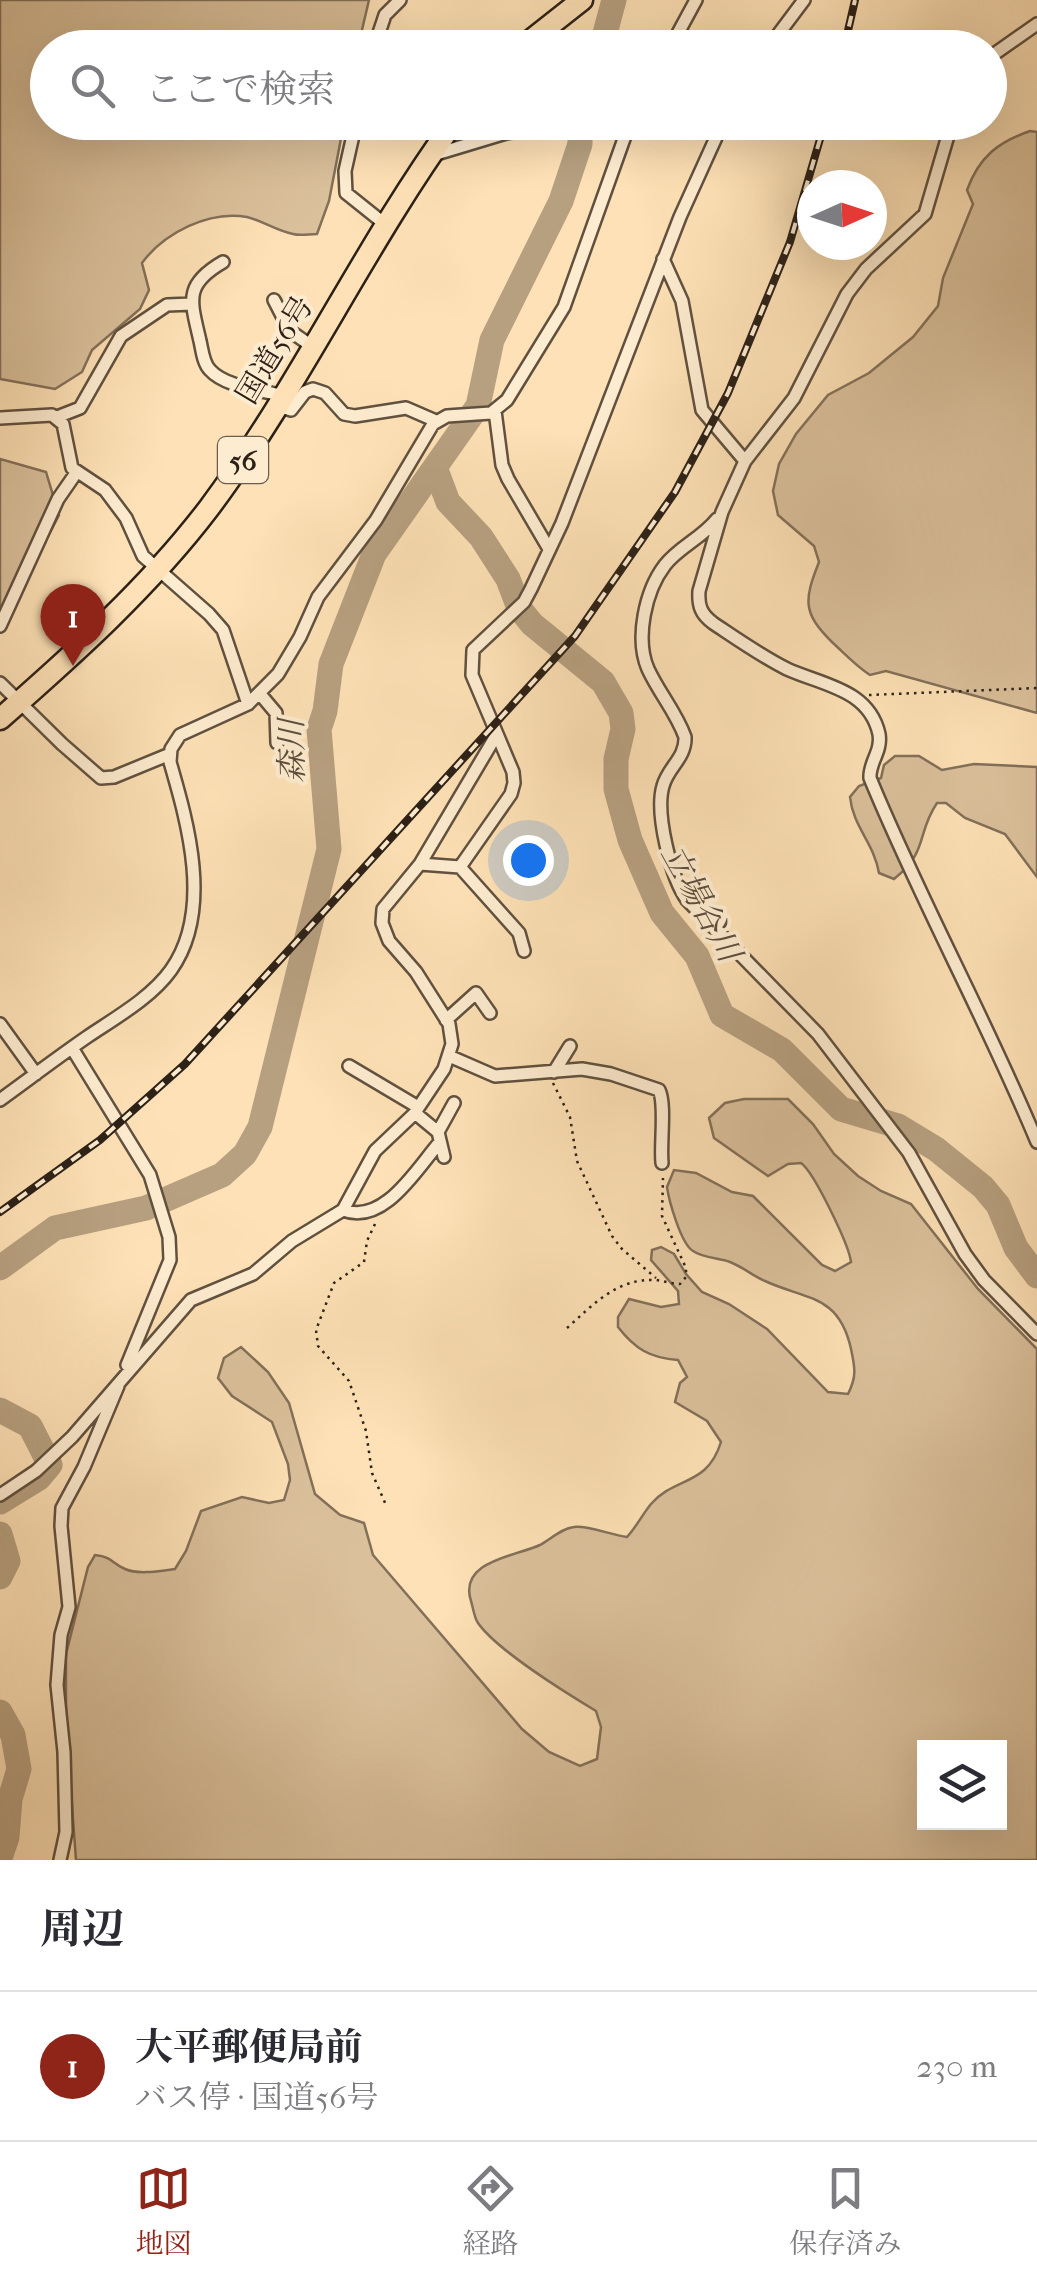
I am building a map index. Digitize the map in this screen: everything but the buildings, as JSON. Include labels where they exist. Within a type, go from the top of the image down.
[{"type":"highway","points":[[544,30],[582,0]]},
{"type":"highway","name":"国道56号","points":[[0,719],[130,599],[209,507],[280,401],[441,140]]},
{"type":"street","points":[[380,30],[385,16],[400,0]]},
{"type":"street","points":[[680,30],[696,0]]},
{"type":"street","points":[[782,30],[804,0]]},
{"type":"street","points":[[1007,45],[1037,24]]},
{"type":"street","points":[[352,140],[346,193],[386,225]]},
{"type":"street","points":[[430,156],[481,140]]},
{"type":"street","points":[[0,683],[101,778],[114,778],[170,754],[180,735],[248,704],[260,694],[278,674],[318,597],[376,520],[436,421],[447,416],[495,411],[508,400],[564,306],[624,140]]},
{"type":"street","points":[[460,867],[511,794],[514,783],[513,772],[472,674],[473,650],[524,602],[596,438],[663,259],[715,140]]},
{"type":"street","points":[[947,140],[924,214],[856,281],[794,398],[745,461],[722,512],[699,591],[702,615],[773,661],[858,699],[874,718],[879,753],[870,768],[870,778],[908,870],[1037,1142]]},
{"type":"street","points":[[663,259],[682,301],[702,410],[745,461]]},
{"type":"street","points":[[223,262],[202,274],[192,304],[210,370],[280,401],[291,410],[305,392],[313,390],[325,394],[344,414],[355,416],[406,408],[436,421]]},
{"type":"street","points":[[274,300],[290,330],[313,347]]},
{"type":"street","points":[[57,418],[80,408],[121,336],[167,306],[192,304]]},
{"type":"street","points":[[495,411],[502,465],[549,549]]},
{"type":"street","points":[[0,418],[57,418],[76,473],[105,490],[126,518],[143,556],[223,630],[248,704]]},
{"type":"street","points":[[0,626],[58,500],[76,473]]},
{"type":"street","points":[[722,512],[708,531],[663,568],[649,598],[644,622],[642,641],[647,667],[685,737],[686,748],[662,787],[672,874],[687,900],[818,1034],[909,1153],[965,1254],[984,1280],[1037,1334]]},
{"type":"street","points":[[260,694],[276,713],[278,743]]},
{"type":"street","points":[[0,1495],[36,1471],[72,1437],[191,1300],[253,1274],[292,1242],[344,1210],[375,1150],[417,1110],[449,1056],[451,1032],[416,972],[388,941],[382,923],[383,909],[420,864],[497,734]]},
{"type":"street","points":[[0,1100],[132,1006],[169,972],[187,933],[193,856],[170,754]]},
{"type":"street","points":[[420,864],[460,867],[519,933],[524,951]]},
{"type":"street","points":[[446,1020],[476,993],[490,1013]]},
{"type":"street","points":[[0,1024],[36,1074]]},
{"type":"street","points":[[554,1072],[570,1046]]},
{"type":"street","points":[[60,1860],[66,1832],[64,1752],[56,1685],[61,1635],[69,1607],[60,1526],[62,1508],[84,1467],[170,1260],[165,1226],[144,1163],[72,1048]]},
{"type":"street","points":[[449,1056],[496,1076],[597,1070],[659,1090],[664,1103],[660,1132],[662,1163]]},
{"type":"street","points":[[349,1066],[417,1110],[439,1137],[444,1157]]},
{"type":"street","points":[[344,1210],[352,1213],[379,1208],[439,1137],[454,1103]]},
{"type":"path","points":[[858,699],[874,694],[1037,688]]},
{"type":"path","points":[[554,1072],[554,1089],[570,1117],[577,1160],[612,1236],[658,1280]]},
{"type":"path","points":[[567,1328],[605,1293],[620,1286],[658,1280],[680,1284],[686,1277],[686,1268],[662,1216],[662,1163]]},
{"type":"path","points":[[379,1208],[366,1241],[364,1262],[334,1284],[316,1330],[318,1346],[348,1381],[366,1431],[372,1472],[386,1505]]},
{"type":"shaded area","points":[[0,0],[369,0],[362,30],[30,30],[30,140],[341,140],[329,201],[317,234],[293,234],[247,217],[232,216],[188,226],[162,242],[142,263],[149,290],[140,309],[92,350],[82,372],[55,389],[0,379]]},
{"type":"shaded area","points":[[1037,132],[1037,713],[886,671],[870,675],[855,664],[811,614],[809,596],[819,562],[814,546],[778,515],[773,491],[779,464],[796,434],[828,395],[869,373],[913,337],[938,306],[943,278],[973,204],[967,190],[977,168],[1008,140]]},
{"type":"shaded area","points":[[0,459],[46,472],[59,515],[48,536],[23,565],[0,610]]},
{"type":"shaded area","points":[[895,756],[919,756],[942,770],[974,764],[1037,767],[1037,877],[1005,834],[965,818],[946,803],[937,803],[913,860],[905,869],[894,879],[879,873],[850,797],[859,786],[881,778],[884,765]]},
{"type":"shaded area","points":[[788,1099],[858,1176],[911,1204],[978,1289],[1037,1349],[1037,1860],[76,1860],[66,1723],[66,1654],[88,1567],[95,1555],[130,1571],[175,1569],[201,1511],[242,1497],[269,1503],[284,1500],[290,1480],[288,1464],[272,1422],[232,1396],[218,1378],[224,1358],[241,1347],[268,1372],[289,1403],[315,1494],[340,1515],[364,1523],[373,1555],[522,1729],[549,1752],[580,1766],[597,1759],[601,1727],[596,1711],[487,1634],[475,1618],[469,1588],[473,1577],[492,1562],[540,1545],[570,1528],[586,1527],[627,1537],[660,1495],[699,1474],[715,1456],[721,1442],[707,1421],[675,1402],[680,1383],[687,1377],[678,1360],[644,1351],[618,1327],[618,1317],[629,1299],[661,1307],[679,1304],[678,1291],[651,1260],[652,1250],[661,1247],[674,1254],[702,1292],[767,1329],[828,1392],[848,1394],[854,1377],[846,1331],[829,1308],[730,1262],[697,1253],[680,1231],[667,1187],[674,1170],[696,1173],[732,1192],[753,1196],[822,1265],[835,1271],[851,1262],[830,1210],[807,1169],[801,1163],[788,1164],[768,1176],[714,1138],[709,1118],[725,1103]]},
{"type":"waterway","name":"森川","points":[[606,30],[614,0]]},
{"type":"waterway","name":"森川","points":[[0,1268],[55,1228],[146,1208],[222,1175],[245,1154],[260,1127],[329,849],[319,729],[331,664],[374,554],[478,406],[492,340],[561,201],[580,140]]},
{"type":"waterway","name":"立場谷川","points":[[436,470],[448,502],[481,537],[508,579],[519,608],[532,624],[603,682],[621,713],[623,729],[616,759],[616,789],[630,840],[662,913],[697,956],[722,1015],[782,1050],[841,1109],[898,1126],[936,1149],[983,1187],[998,1205],[1016,1248],[1037,1276]]},
{"type":"waterway","points":[[0,1410],[30,1426],[50,1465],[39,1478],[0,1502]]},
{"type":"waterway","points":[[0,1534],[8,1561],[0,1577]]},
{"type":"waterway","points":[[0,1712],[13,1735],[19,1769],[0,1858]]},
{"type":"railway","points":[[848,30],[855,0]]},
{"type":"railway","points":[[0,1212],[100,1140],[185,1064],[575,636],[675,492],[728,393],[790,242],[820,140]]},
{"type":"place","name":"大平郵便局前","points":[[73,666]]}]
